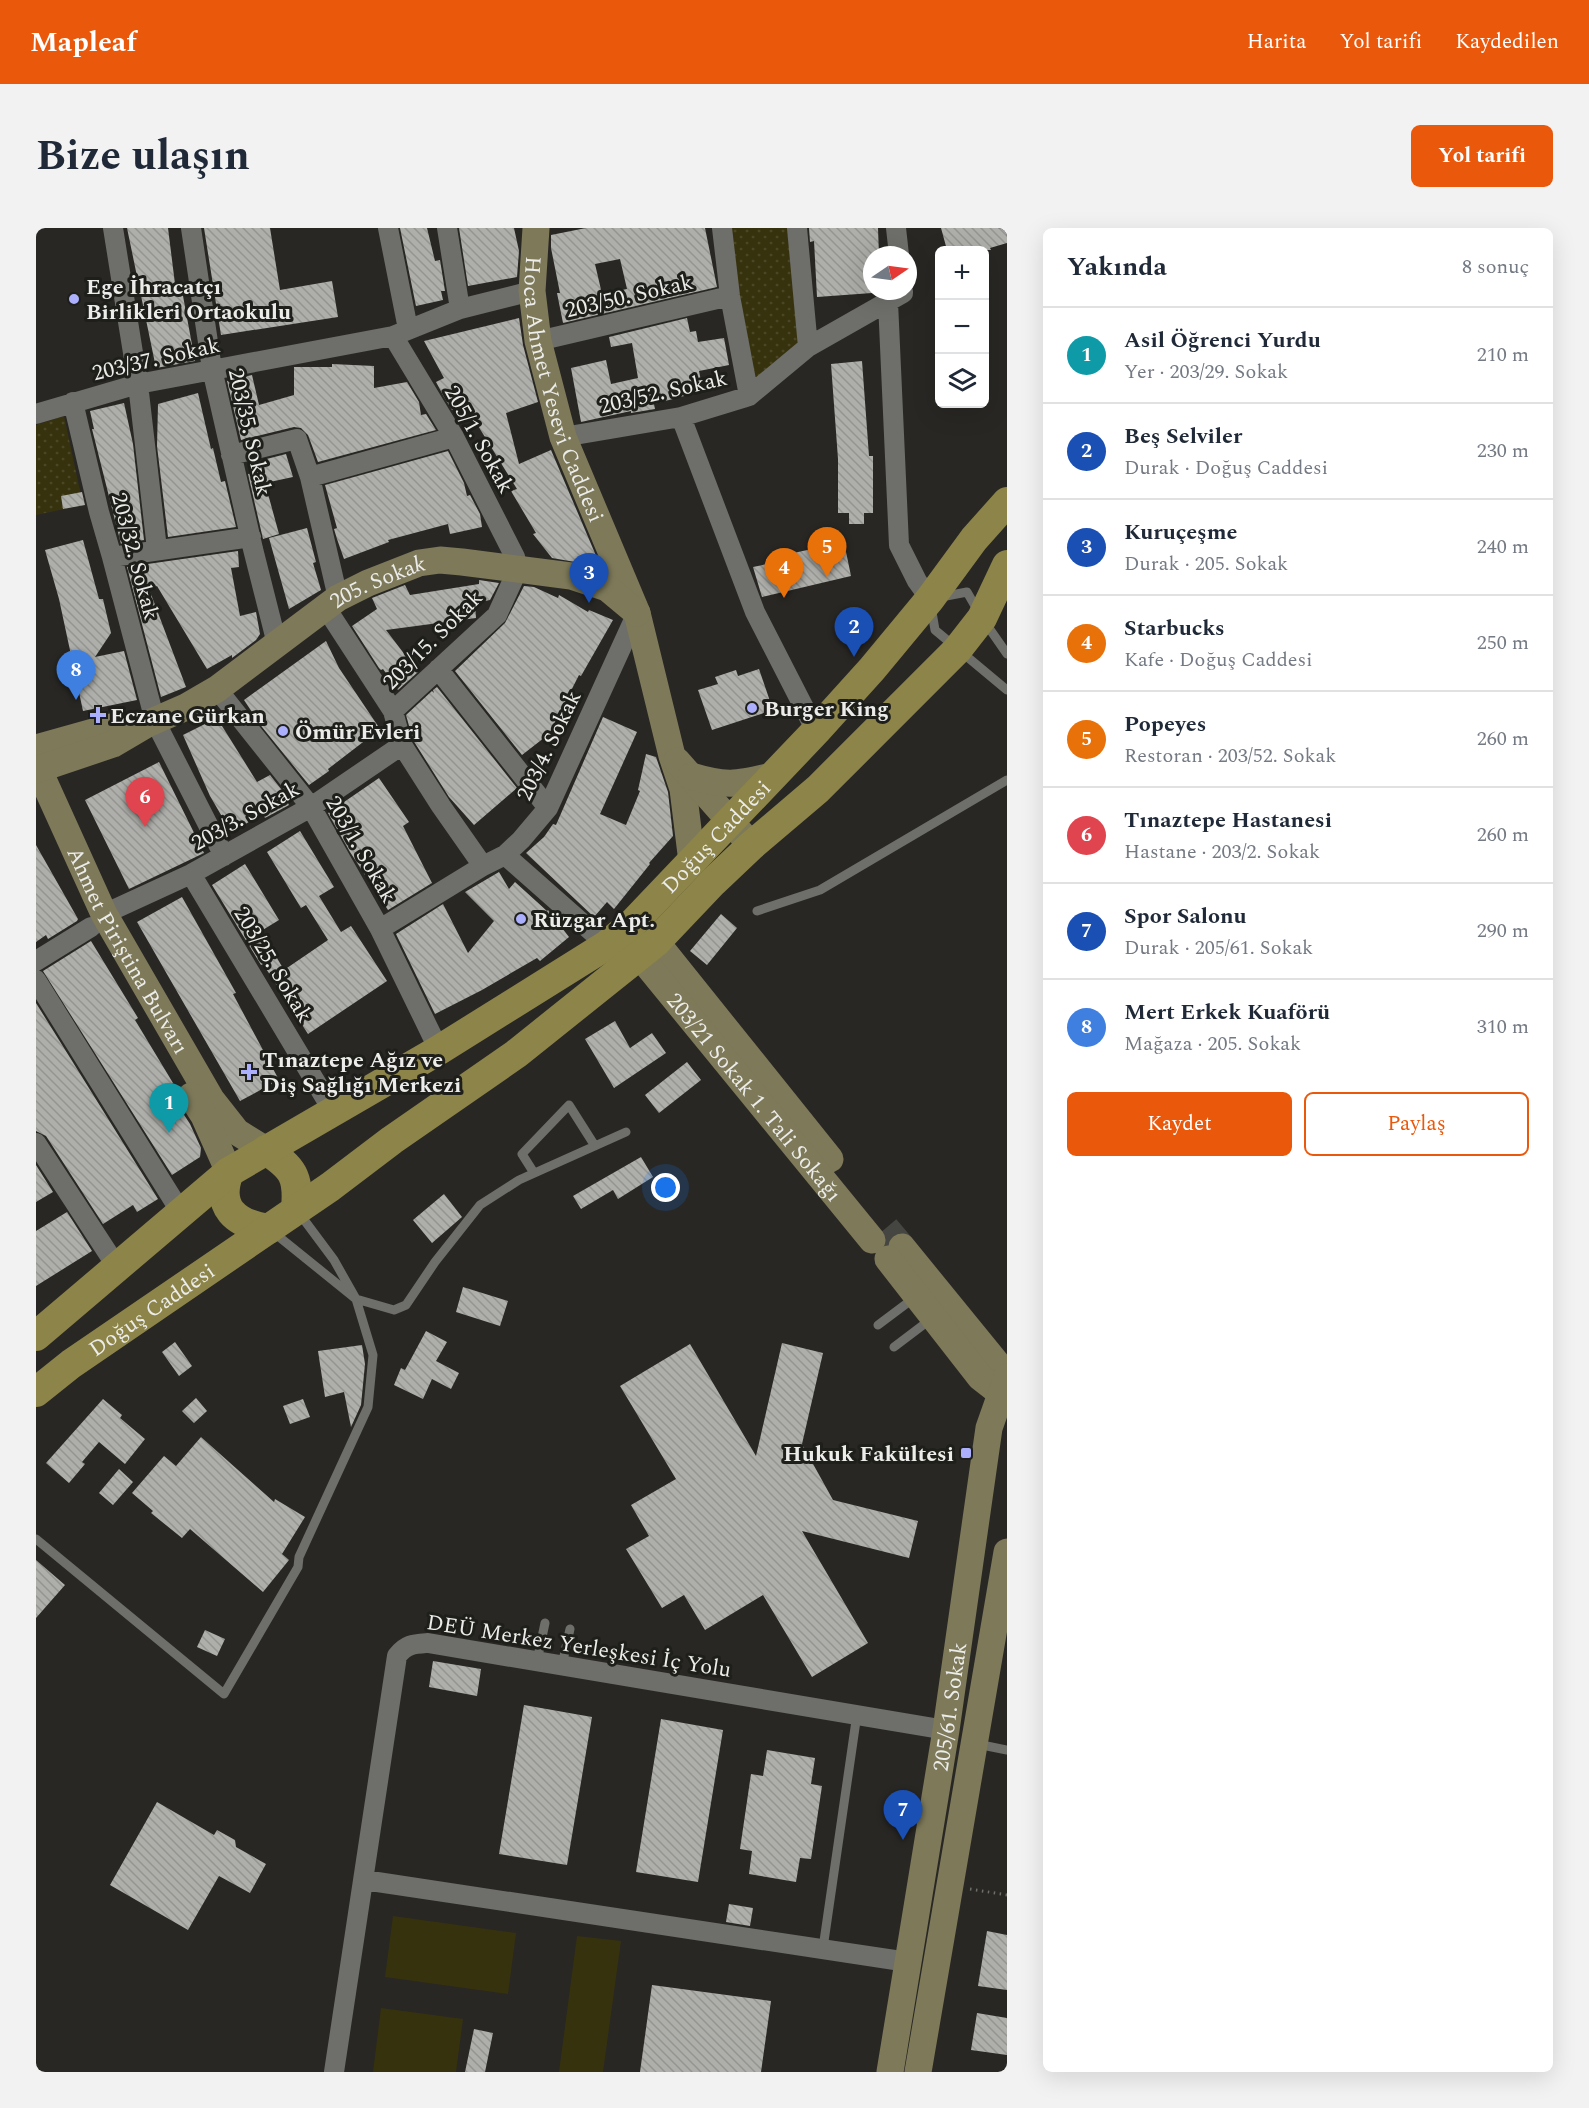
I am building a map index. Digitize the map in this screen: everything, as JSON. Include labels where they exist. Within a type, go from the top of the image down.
[{"type":"main road","name":"Hoca Ahmet Yesevi Caddesi","points":[[536,228],[532,291],[538,341],[563,437],[637,613],[672,756],[687,782]]},
{"type":"main road","name":"Doğuş Caddesi","points":[[266,1150],[439,1050],[607,945],[633,923],[872,669],[930,598],[974,539],[1007,502]]},
{"type":"main road","name":"205. Sokak","points":[[36,763],[111,727],[151,723],[186,707],[217,689],[332,603],[368,583],[418,563],[440,560],[561,575],[594,582],[619,596],[637,613]]},
{"type":"main road","name":"Doğuş Caddesi","points":[[296,1209],[516,1054],[647,948],[751,846],[818,789],[957,650],[982,618],[1007,566]]},
{"type":"main road","name":"Ahmet Piriştina Bulvarı","points":[[36,763],[98,921],[211,1099],[237,1132],[266,1150]]},
{"type":"main road","points":[[687,782],[734,785],[772,776]]},
{"type":"main road","points":[[687,782],[725,825],[751,846]]},
{"type":"main road","points":[[687,782],[692,862]]},
{"type":"main road","name":"Ahmet Piriştina Bulvarı","points":[[36,811],[204,1116],[229,1172]]},
{"type":"main road","name":"203/21 Sokak 1. Tali Sokağı","points":[[647,948],[1005,1386]]},
{"type":"main road","points":[[266,1150],[288,1165],[297,1185],[296,1209],[269,1229],[243,1223],[234,1216],[224,1195],[229,1172],[266,1150]]},
{"type":"main road","name":"Doğuş Caddesi","points":[[37,1333],[182,1214],[229,1172]]},
{"type":"main road","name":"Doğuş Caddesi","points":[[36,1392],[71,1364],[269,1229]]},
{"type":"main road","name":"205/61. Sokak","points":[[890,2072],[946,1730],[989,1428],[1005,1386]]},
{"type":"main road","name":"205/61. Sokak","points":[[918,2072],[1007,1552]]},
{"type":"street","points":[[113,228],[138,384],[157,549]]},
{"type":"street","name":"203/35. Sokak","points":[[191,228],[212,369],[277,644]]},
{"type":"street","name":"205/1. Sokak","points":[[388,228],[401,332],[515,557],[518,569]]},
{"type":"street","points":[[447,228],[460,309]]},
{"type":"street","points":[[722,228],[730,296],[749,396]]},
{"type":"street","points":[[797,228],[808,347]]},
{"type":"street","points":[[896,228],[898,246]]},
{"type":"street","name":"203/37. Sokak","points":[[36,414],[138,384],[401,332],[460,309],[532,291]]},
{"type":"street","name":"203/50. Sokak","points":[[538,341],[730,296]]},
{"type":"street","name":"203/52. Sokak","points":[[563,437],[681,417],[749,396],[808,347],[889,300]]},
{"type":"street","name":"203/52. Sokak","points":[[898,300],[899,544],[916,581],[930,598]]},
{"type":"street","name":"203/32. Sokak","points":[[73,402],[151,723],[224,856]]},
{"type":"street","points":[[681,417],[755,612],[816,731]]},
{"type":"street","points":[[310,477],[454,437]]},
{"type":"street","points":[[231,455],[297,439],[310,477],[332,603],[393,711],[402,745],[483,866]]},
{"type":"street","points":[[112,557],[251,537]]},
{"type":"street","name":"203/15. Sokak","points":[[393,711],[496,615],[518,569]]},
{"type":"street","name":"203/4. Sokak","points":[[380,929],[505,855],[548,808],[637,613]]},
{"type":"street","points":[[438,669],[548,808]]},
{"type":"street","name":"203/1. Sokak","points":[[217,689],[311,807],[380,929],[439,1050]]},
{"type":"street","name":"203/3. Sokak","points":[[36,961],[98,921],[191,874],[311,807],[402,745]]},
{"type":"street","points":[[505,855],[607,945]]},
{"type":"street","name":"203/25. Sokak","points":[[191,874],[333,1111]]},
{"type":"street","points":[[36,980],[182,1214]]},
{"type":"street","points":[[36,1143],[117,1268]]},
{"type":"street","name":"DEÜ Merkez Yerleşkesi İç Yolu","points":[[334,2072],[397,1656],[403,1648],[411,1644],[428,1643],[946,1730]]},
{"type":"street","points":[[364,1880],[908,1962]]},
{"type":"lane","points":[[1007,654],[967,592],[930,598],[935,630],[1007,690]]},
{"type":"lane","points":[[757,911],[819,890],[1007,780]]},
{"type":"lane","points":[[534,1173],[522,1154],[569,1105],[595,1146]]},
{"type":"lane","points":[[269,1229],[356,1299],[394,1310],[406,1305],[435,1262],[480,1205],[519,1180],[626,1132]]},
{"type":"lane","points":[[36,1539],[224,1694],[298,1567],[299,1557],[368,1407],[373,1355],[356,1299],[334,1260],[296,1209]]},
{"type":"lane","points":[[878,1325],[934,1300]]},
{"type":"lane","points":[[894,1347],[934,1300]]},
{"type":"lane","points":[[537,1661],[545,1623]]},
{"type":"lane","points":[[562,1665],[570,1629]]},
{"type":"lane","points":[[823,1948],[857,1714]]},
{"type":"lane","points":[[974,1744],[1007,1750]]},
{"type":"path","points":[[950,1886],[1007,1895]]},
{"type":"shaded area","points":[[727,228],[791,228],[798,346],[754,381]]},
{"type":"shaded area","points":[[64,416],[83,505],[36,515],[36,425]]},
{"type":"shaded area","points":[[393,1916],[516,1933],[508,1994],[385,1977]]},
{"type":"shaded area","points":[[577,1936],[621,1941],[603,2072],[559,2072]]},
{"type":"shaded area","points":[[381,2008],[463,2019],[456,2072],[373,2072]]},
{"type":"building","points":[[127,228],[168,228],[175,284],[181,285],[195,361],[156,368]]},
{"type":"building","points":[[204,228],[270,228],[280,290],[332,281],[338,317],[221,335]]},
{"type":"building","points":[[400,228],[427,228],[435,261],[440,260],[445,291],[441,291],[443,300],[416,306]]},
{"type":"building","points":[[459,228],[514,228],[519,251],[517,277],[468,286]]},
{"type":"building","points":[[586,228],[705,228],[717,287],[563,323],[557,293],[560,293],[551,248],[551,235]],"holes":[[[620,259],[627,289],[602,294],[595,264]]]},
{"type":"building","points":[[809,228],[878,228],[879,246],[863,246],[863,294],[817,297],[814,241],[810,242]]},
{"type":"building","points":[[941,228],[1007,228],[1007,243],[990,248],[991,250],[989,250],[989,246],[946,246]]},
{"type":"building","points":[[519,318],[523,345],[538,402],[506,413],[519,464],[551,450],[597,558],[581,563],[552,558],[533,534],[536,533],[511,491],[517,489],[464,403],[452,410],[444,397],[436,382],[444,378],[424,341]]},
{"type":"building","points":[[687,318],[690,332],[696,331],[698,342],[724,338],[729,365],[699,371],[703,391],[654,404],[655,409],[631,413],[631,411],[581,422],[571,368],[606,360],[611,384],[638,378],[632,343],[611,347],[609,337]]},
{"type":"building","points":[[862,361],[869,456],[873,456],[873,513],[864,513],[864,524],[849,524],[849,513],[838,513],[838,459],[831,364]]},
{"type":"building","points":[[332,364],[374,366],[374,388],[407,382],[419,402],[421,415],[426,414],[436,430],[318,462],[308,435],[301,428],[294,427],[241,440],[227,381],[252,375],[259,405],[294,395],[294,367],[332,367]]},
{"type":"building","points":[[198,393],[211,449],[213,448],[221,482],[225,481],[236,527],[168,537],[157,446],[158,404]]},
{"type":"building","points":[[124,403],[133,444],[144,540],[121,544],[92,429],[94,429],[90,411]]},
{"type":"building","points":[[448,451],[464,483],[467,496],[470,495],[480,514],[482,527],[450,534],[448,524],[388,540],[389,542],[344,559],[334,529],[337,528],[325,485]]},
{"type":"building","points":[[286,454],[293,477],[265,483],[279,534],[263,539],[248,474],[254,473],[251,463]]},
{"type":"building","points":[[82,492],[85,505],[63,509],[61,496]]},
{"type":"building","points":[[307,528],[316,562],[313,563],[321,590],[289,609],[269,538]]},
{"type":"building","points":[[83,540],[99,599],[103,599],[111,633],[95,657],[124,651],[137,700],[83,711],[59,599],[45,550]]},
{"type":"building","points":[[844,542],[851,576],[762,597],[753,567],[767,564],[766,559]]},
{"type":"building","points":[[238,551],[239,567],[231,568],[240,616],[256,612],[260,634],[256,640],[232,658],[232,655],[207,669],[157,586],[149,589],[186,687],[161,697],[127,567]]},
{"type":"building","points":[[479,580],[499,583],[490,600],[475,603],[476,618],[386,630],[418,672],[398,690],[383,669],[379,668],[352,626],[377,609],[372,598],[405,585],[410,595],[479,584]]},
{"type":"building","points":[[524,586],[534,587],[558,598],[559,595],[588,612],[589,610],[613,620],[581,676],[579,675],[549,734],[522,755],[455,671],[505,623]]},
{"type":"building","points":[[326,641],[339,668],[380,729],[309,785],[262,727],[244,700]]},
{"type":"building","points":[[759,669],[773,710],[712,730],[698,690],[718,684],[715,677],[736,670],[738,676]]},
{"type":"building","points":[[437,687],[517,788],[474,825],[449,797],[413,740],[406,715],[432,691],[434,693],[433,690]]},
{"type":"building","points":[[603,717],[637,732],[600,814],[626,825],[640,791],[638,790],[646,754],[656,757],[668,792],[673,836],[614,909],[607,902],[594,917],[526,853],[544,837],[553,824],[556,825]]},
{"type":"building","points":[[217,718],[257,782],[270,775],[289,799],[287,800],[289,805],[265,818],[263,814],[231,832],[210,796],[183,735]]},
{"type":"building","points":[[159,762],[204,853],[129,889],[85,800]]},
{"type":"building","points":[[379,778],[409,822],[403,826],[432,883],[388,910],[350,852],[328,813]]},
{"type":"building","points":[[300,831],[334,887],[319,896],[341,932],[351,926],[387,981],[308,1034],[263,964],[261,965],[212,885],[245,864],[279,920],[261,931],[284,970],[328,940],[306,905],[301,908],[267,852]]},
{"type":"building","points":[[36,845],[78,919],[48,939],[46,935],[36,942]]},
{"type":"building","points":[[499,872],[509,889],[515,882],[548,910],[569,937],[540,961],[537,958],[435,1014],[396,934],[443,904],[468,953],[494,921],[465,892]]},
{"type":"building","points":[[182,897],[236,993],[233,994],[279,1080],[240,1101],[137,922]]},
{"type":"building","points":[[721,914],[737,928],[707,965],[690,951]]},
{"type":"building","points":[[91,941],[138,1018],[135,1020],[173,1083],[166,1087],[190,1124],[201,1148],[200,1157],[172,1175],[43,971]]},
{"type":"building","points":[[36,1003],[158,1199],[137,1212],[133,1205],[103,1224],[46,1136],[36,1131]]},
{"type":"building","points":[[615,1021],[630,1048],[652,1033],[666,1053],[614,1088],[585,1039]]},
{"type":"building","points":[[687,1062],[701,1080],[659,1113],[645,1095]]},
{"type":"building","points":[[641,1157],[653,1177],[618,1199],[613,1190],[581,1209],[573,1196]]},
{"type":"building","points":[[36,1165],[53,1192],[36,1202]]},
{"type":"building","points":[[444,1194],[462,1217],[432,1243],[413,1220]]},
{"type":"building","points":[[67,1212],[92,1251],[36,1286],[36,1231]]},
{"type":"building","points":[[463,1287],[508,1301],[500,1326],[456,1312]]},
{"type":"building","points":[[426,1331],[447,1342],[436,1361],[459,1373],[451,1389],[432,1379],[423,1399],[394,1385],[401,1368],[405,1370]]},
{"type":"building","points":[[175,1342],[192,1366],[179,1376],[162,1352]]},
{"type":"building","points":[[782,1343],[823,1353],[802,1444],[833,1500],[918,1521],[909,1558],[802,1531],[868,1643],[812,1677],[763,1595],[705,1630],[684,1595],[662,1608],[626,1549],[649,1536],[631,1505],[676,1479],[620,1386],[690,1344],[756,1456]]},
{"type":"building","points":[[362,1345],[365,1364],[361,1405],[351,1427],[344,1392],[325,1397],[318,1351]]},
{"type":"building","points":[[196,1398],[207,1411],[194,1423],[182,1411]]},
{"type":"building","points":[[103,1399],[122,1415],[120,1418],[145,1439],[125,1464],[99,1442],[82,1462],[85,1464],[69,1483],[46,1463]]},
{"type":"building","points":[[303,1399],[310,1417],[290,1424],[283,1406]]},
{"type":"building","points":[[201,1437],[274,1502],[275,1499],[305,1517],[282,1554],[289,1560],[263,1592],[190,1529],[182,1538],[151,1513],[153,1511],[132,1493],[164,1456],[176,1466]]},
{"type":"building","points":[[119,1469],[133,1482],[113,1505],[99,1493]]},
{"type":"building","points":[[36,1560],[65,1585],[36,1618]]},
{"type":"building","points":[[205,1630],[225,1639],[217,1656],[197,1647]]},
{"type":"building","points":[[433,1661],[481,1669],[477,1696],[429,1687]]},
{"type":"building","points":[[524,1705],[592,1717],[567,1865],[499,1854]]},
{"type":"building","points":[[661,1719],[723,1730],[698,1882],[636,1872]]},
{"type":"building","points":[[767,1750],[815,1758],[811,1784],[822,1786],[811,1859],[800,1858],[796,1882],[749,1874],[752,1851],[740,1849],[751,1774],[763,1776]]},
{"type":"building","points":[[157,1802],[214,1835],[217,1830],[235,1840],[236,1847],[266,1864],[250,1893],[219,1876],[188,1930],[110,1885]]},
{"type":"building","points":[[729,1904],[753,1908],[750,1926],[726,1922]]},
{"type":"building","points":[[987,1931],[1007,1935],[1007,1990],[978,1986]]},
{"type":"building","points":[[652,1985],[771,2001],[761,2072],[640,2072]]},
{"type":"building","points":[[977,2013],[1007,2018],[1007,2055],[971,2050]]},
{"type":"building","points":[[474,2029],[493,2033],[485,2072],[465,2072]]},
{"type":"tunnel","points":[[886,1228],[902,1247]]},
{"type":"place","name":"Ege İhracatçı Birlikleri Ortaokulu","points":[[74,299]]},
{"type":"place","name":"Popeyes","points":[[827,577]]},
{"type":"place","name":"Starbucks","points":[[784,598]]},
{"type":"place","name":"Kuruçeşme","points":[[589,603]]},
{"type":"place","name":"Beş Selviler","points":[[854,657]]},
{"type":"place","name":"Mert Erkek Kuaförü","points":[[76,700]]},
{"type":"place","name":"Burger King","points":[[752,708]]},
{"type":"place","name":"Eczane Gürkan","points":[[98,715]]},
{"type":"place","name":"Ömür Evleri","points":[[283,731]]},
{"type":"place","name":"Tınaztepe Hastanesi","points":[[145,827]]},
{"type":"place","name":"Rüzgar Apt.","points":[[521,919]]},
{"type":"place","name":"Tınaztepe Ağız ve Diş Sağlığı Merkezi","points":[[249,1072]]},
{"type":"place","name":"Asil Öğrenci Yurdu","points":[[169,1133]]},
{"type":"place","name":"Hukuk Fakültesi","points":[[966,1453]]},
{"type":"place","name":"Spor Salonu","points":[[903,1840]]}]
